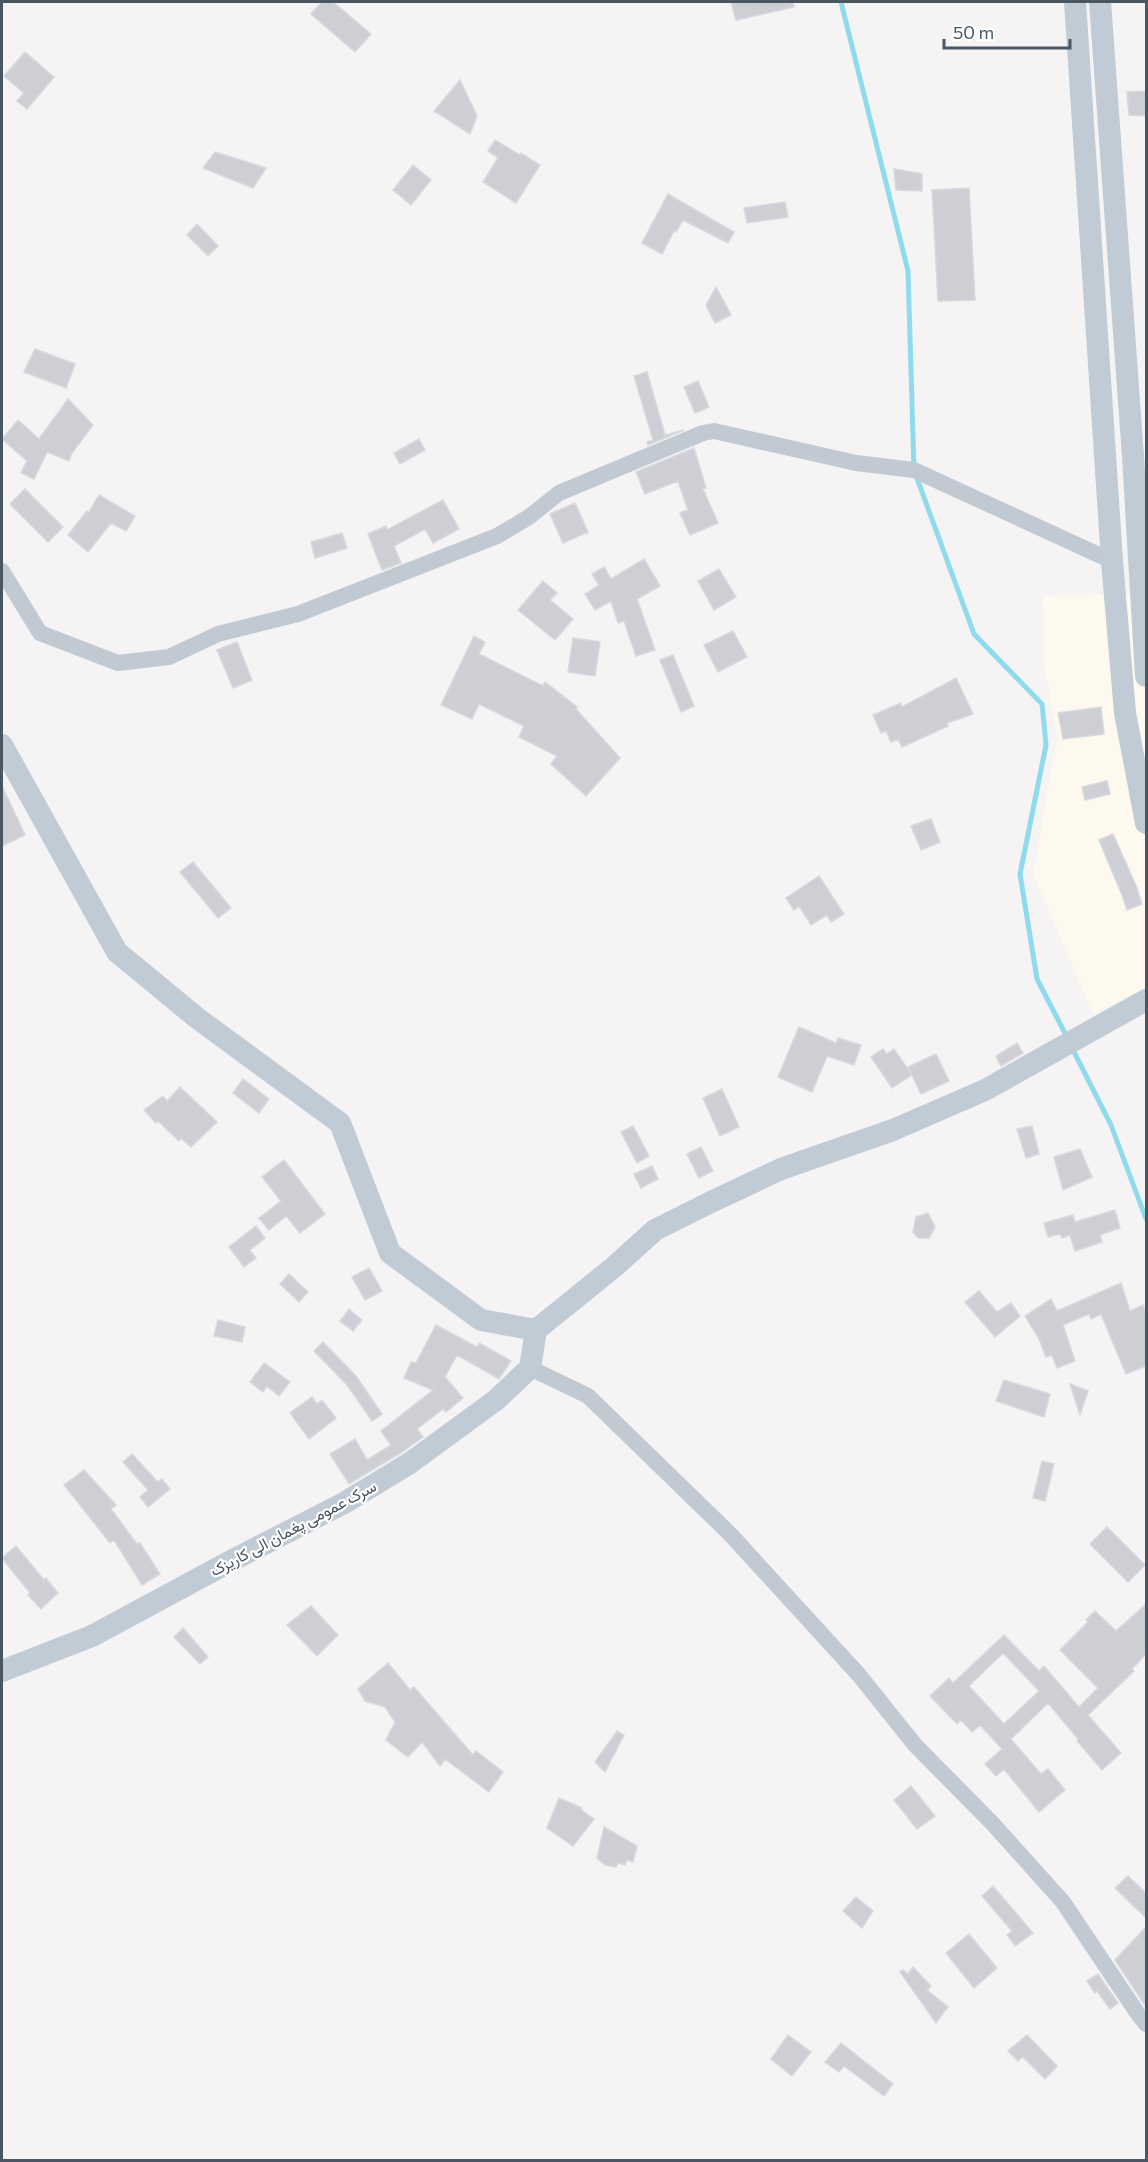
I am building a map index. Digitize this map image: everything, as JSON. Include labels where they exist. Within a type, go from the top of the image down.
[{"type":"street","points":[[1075,2],[1112,561],[1125,713],[1146,824]]},
{"type":"street","points":[[1100,2],[1144,590],[1146,676]]},
{"type":"street","points":[[2,571],[40,633],[118,663],[169,657],[218,634],[298,614],[497,536],[529,517],[559,493],[704,433],[714,431],[856,463],[914,470],[1112,561]]},
{"type":"street","points":[[1116,594],[1144,590]]},
{"type":"street","points":[[2,745],[117,952],[197,1018],[340,1123],[390,1253],[481,1320],[536,1330]]},
{"type":"street","points":[[1146,1000],[986,1090],[893,1131],[781,1169],[655,1230],[614,1268],[536,1330],[530,1368],[588,1396],[730,1534],[859,1675],[915,1745],[993,1824],[1064,1902],[1146,2024]]},
{"type":"street","name":"سرک عمومی پغمان الی کاریزک","points":[[2,1671],[92,1636],[344,1503],[410,1463],[496,1401],[530,1368]]},
{"type":"shaded area","points":[[1146,594],[1146,987],[1093,1014],[1033,874],[1057,739],[1044,663],[1043,596]]},
{"type":"building","points":[[322,2],[333,2],[371,34],[355,52],[311,14]]},
{"type":"building","points":[[731,2],[793,2],[794,7],[736,20]]},
{"type":"building","points":[[25,52],[54,77],[27,109],[17,101],[24,93],[4,76]]},
{"type":"building","points":[[460,80],[477,116],[470,134],[434,111]]},
{"type":"building","points":[[1146,91],[1146,116],[1129,115],[1127,92]]},
{"type":"building","points":[[495,140],[540,165],[516,203],[483,182],[498,158],[488,151]]},
{"type":"building","points":[[215,152],[266,168],[253,188],[203,168]]},
{"type":"building","points":[[413,165],[431,180],[411,205],[393,190]]},
{"type":"building","points":[[894,169],[922,174],[922,191],[896,190]]},
{"type":"building","points":[[969,188],[975,300],[938,301],[932,190]]},
{"type":"building","points":[[668,194],[734,232],[728,243],[683,220],[676,232],[674,231],[662,254],[642,243]]},
{"type":"building","points":[[785,202],[788,217],[747,223],[744,208]]},
{"type":"building","points":[[197,224],[218,246],[208,256],[187,235]]},
{"type":"building","points":[[716,287],[731,315],[715,323],[706,305]]},
{"type":"building","points":[[35,349],[75,364],[66,388],[24,372]]},
{"type":"building","points":[[647,372],[665,435],[684,430],[648,445],[647,442],[653,440],[634,376]]},
{"type":"building","points":[[698,381],[709,407],[695,413],[684,387]]},
{"type":"building","points":[[68,399],[93,425],[72,453],[69,461],[47,452],[34,479],[21,473],[27,461],[2,439],[18,420],[39,439]]},
{"type":"building","points":[[419,439],[425,450],[400,464],[394,453]]},
{"type":"building","points":[[694,448],[706,488],[703,489],[718,523],[690,535],[680,513],[688,510],[678,481],[645,494],[636,472]]},
{"type":"building","points":[[25,489],[63,527],[48,542],[10,504]]},
{"type":"building","points":[[99,495],[135,516],[126,531],[111,523],[88,552],[68,535],[87,511],[89,512]]},
{"type":"building","points":[[443,500],[459,529],[433,543],[425,529],[394,546],[401,563],[382,570],[368,534],[386,526],[387,530]]},
{"type":"building","points":[[575,503],[588,532],[563,543],[550,514]]},
{"type":"building","points":[[342,533],[347,548],[315,558],[311,542]]},
{"type":"building","points":[[644,559],[660,586],[637,599],[655,650],[636,656],[624,621],[618,623],[611,601],[595,610],[585,594],[599,585],[592,574],[604,567],[611,579]]},
{"type":"building","points":[[719,569],[736,597],[714,610],[698,581]]},
{"type":"building","points":[[543,581],[557,593],[550,600],[573,619],[555,640],[518,610]]},
{"type":"building","points":[[733,631],[747,657],[718,672],[704,645]]},
{"type":"building","points":[[474,636],[485,642],[479,654],[543,686],[545,682],[577,707],[576,709],[620,758],[586,796],[551,764],[557,756],[519,737],[524,726],[479,704],[472,719],[441,705]]},
{"type":"building","points":[[573,638],[600,642],[595,676],[568,672]]},
{"type":"building","points":[[237,642],[252,680],[233,688],[217,650]]},
{"type":"building","points":[[673,655],[694,706],[681,712],[660,660]]},
{"type":"building","points":[[956,678],[973,714],[947,723],[948,726],[902,747],[898,739],[891,742],[886,731],[881,733],[873,715],[901,703],[902,707]]},
{"type":"building","points":[[1101,707],[1104,734],[1063,739],[1058,713]]},
{"type":"building","points":[[1107,781],[1110,794],[1085,800],[1082,787]]},
{"type":"building","points":[[2,786],[25,835],[2,846]]},
{"type":"building","points":[[931,819],[940,842],[921,850],[911,826]]},
{"type":"building","points":[[1113,834],[1142,904],[1127,910],[1099,840]]},
{"type":"building","points":[[193,862],[231,908],[218,918],[180,872]]},
{"type":"building","points":[[819,876],[844,914],[831,922],[827,915],[811,925],[799,906],[794,910],[786,898]]},
{"type":"building","points":[[799,1027],[836,1043],[838,1038],[861,1045],[854,1065],[827,1056],[812,1092],[778,1077]]},
{"type":"building","points":[[1017,1043],[1023,1053],[1001,1066],[996,1056]]},
{"type":"building","points":[[883,1049],[887,1054],[894,1049],[912,1075],[892,1088],[871,1057]]},
{"type":"building","points":[[936,1054],[949,1081],[921,1094],[908,1067]]},
{"type":"building","points":[[243,1079],[269,1099],[259,1113],[233,1093]]},
{"type":"building","points":[[180,1087],[217,1122],[191,1147],[181,1138],[179,1141],[158,1121],[156,1123],[144,1110],[163,1096],[167,1101]]},
{"type":"building","points":[[722,1089],[739,1127],[720,1136],[703,1098]]},
{"type":"building","points":[[633,1126],[649,1156],[637,1163],[621,1132]]},
{"type":"building","points":[[1032,1126],[1039,1154],[1026,1158],[1017,1129]]},
{"type":"building","points":[[701,1147],[713,1171],[699,1178],[687,1154]]},
{"type":"building","points":[[1080,1149],[1092,1177],[1063,1190],[1054,1157]]},
{"type":"building","points":[[284,1160],[325,1214],[300,1233],[286,1216],[269,1230],[259,1218],[281,1201],[262,1177]]},
{"type":"building","points":[[652,1166],[658,1179],[641,1188],[634,1174]]},
{"type":"building","points":[[1115,1210],[1120,1228],[1100,1235],[1102,1242],[1075,1251],[1070,1235],[1062,1238],[1060,1234],[1048,1237],[1044,1223],[1073,1215],[1075,1222]]},
{"type":"building","points":[[928,1213],[935,1227],[929,1238],[918,1238],[913,1232],[916,1217]]},
{"type":"building","points":[[256,1226],[265,1238],[250,1250],[256,1258],[244,1267],[229,1247]]},
{"type":"building","points":[[369,1268],[382,1291],[365,1300],[352,1277]]},
{"type":"building","points":[[289,1274],[308,1292],[299,1302],[280,1284]]},
{"type":"building","points":[[1121,1283],[1130,1311],[1143,1305],[1146,1312],[1146,1366],[1126,1374],[1101,1314],[1091,1319],[1089,1314],[1063,1325],[1075,1361],[1057,1368],[1052,1355],[1046,1357],[1039,1339],[1025,1316],[1051,1299],[1057,1311]]},
{"type":"building","points":[[979,1291],[997,1312],[1011,1303],[1020,1316],[995,1337],[965,1302]]},
{"type":"building","points":[[349,1309],[362,1320],[353,1331],[340,1321]]},
{"type":"building","points":[[218,1320],[245,1327],[242,1342],[214,1336]]},
{"type":"building","points":[[436,1325],[477,1347],[479,1343],[511,1361],[499,1379],[457,1355],[445,1377],[463,1398],[446,1412],[443,1409],[417,1429],[423,1437],[349,1484],[330,1454],[355,1439],[367,1460],[391,1445],[381,1431],[433,1390],[404,1378],[411,1362],[416,1363]]},
{"type":"building","points":[[323,1342],[356,1376],[382,1414],[372,1421],[347,1385],[314,1351]]},
{"type":"building","points":[[264,1363],[290,1382],[279,1396],[267,1386],[263,1392],[250,1382]]},
{"type":"building","points":[[1004,1380],[1050,1394],[1044,1417],[996,1401]]},
{"type":"building","points":[[1070,1384],[1088,1391],[1080,1415]]},
{"type":"building","points":[[312,1397],[317,1404],[322,1400],[336,1418],[309,1439],[290,1413]]},
{"type":"building","points":[[132,1454],[158,1482],[162,1479],[170,1489],[148,1507],[140,1497],[148,1490],[123,1462]]},
{"type":"building","points":[[1042,1461],[1054,1464],[1045,1501],[1033,1498]]},
{"type":"building","points":[[84,1470],[116,1505],[111,1509],[137,1544],[140,1543],[160,1574],[142,1585],[114,1540],[110,1543],[64,1485]]},
{"type":"building","points":[[1107,1527],[1145,1565],[1128,1582],[1090,1544]]},
{"type":"building","points":[[16,1546],[58,1593],[41,1609],[28,1595],[30,1593],[2,1558]]},
{"type":"building","points":[[1146,1604],[1146,1654],[1132,1669],[1134,1671],[1088,1715],[1121,1753],[1102,1770],[1048,1703],[1011,1739],[1041,1774],[1048,1769],[1065,1790],[1039,1812],[1004,1769],[996,1776],[985,1764],[1002,1749],[980,1725],[972,1732],[961,1720],[957,1724],[930,1696],[949,1678],[953,1683],[1004,1635],[1039,1671],[1044,1666],[1079,1707],[1098,1688],[1060,1650],[1088,1622],[1086,1620],[1095,1611],[1116,1631]],"holes":[[[1003,1653],[1039,1691],[1004,1724],[969,1686]]]},
{"type":"building","points":[[311,1606],[338,1635],[317,1656],[287,1625]]},
{"type":"building","points":[[183,1628],[208,1657],[200,1664],[174,1637]]},
{"type":"building","points":[[388,1663],[410,1690],[414,1687],[473,1755],[476,1751],[503,1772],[489,1792],[445,1759],[440,1766],[422,1742],[408,1757],[386,1740],[395,1722],[385,1707],[365,1701],[358,1689]]},
{"type":"building","points":[[617,1731],[624,1735],[605,1772],[595,1762]]},
{"type":"building","points":[[911,1786],[935,1816],[917,1829],[894,1800]]},
{"type":"building","points":[[559,1798],[582,1808],[581,1810],[594,1819],[573,1846],[547,1828]]},
{"type":"building","points":[[604,1827],[637,1846],[633,1862],[627,1860],[625,1865],[618,1863],[616,1867],[605,1865],[597,1858]]},
{"type":"building","points":[[1128,1876],[1146,1893],[1146,1918],[1115,1888]]},
{"type":"building","points":[[993,1886],[1033,1933],[1015,1946],[1007,1935],[1012,1931],[982,1896]]},
{"type":"building","points":[[856,1897],[873,1911],[862,1928],[843,1911]]},
{"type":"building","points":[[1146,1927],[1146,2007],[1115,1960]]},
{"type":"building","points":[[969,1934],[997,1968],[974,1988],[946,1953]]},
{"type":"building","points":[[913,1967],[931,1986],[927,1990],[948,2007],[936,2023],[900,1972],[903,1970],[908,1974]]},
{"type":"building","points":[[1098,1974],[1118,2003],[1110,2009],[1087,1981]]},
{"type":"building","points":[[788,2035],[811,2052],[792,2076],[771,2059]]},
{"type":"building","points":[[1027,2035],[1057,2066],[1045,2079],[1023,2057],[1018,2061],[1008,2051]]},
{"type":"building","points":[[841,2043],[893,2084],[884,2096],[844,2066],[839,2072],[825,2062]]},
{"type":"waterway","points":[[841,2],[908,271],[914,470],[974,634],[1042,704],[1046,745],[1020,874],[1037,979],[1067,1037]]},
{"type":"waterway","points":[[1072,1048],[1111,1125],[1146,1219]]}]
